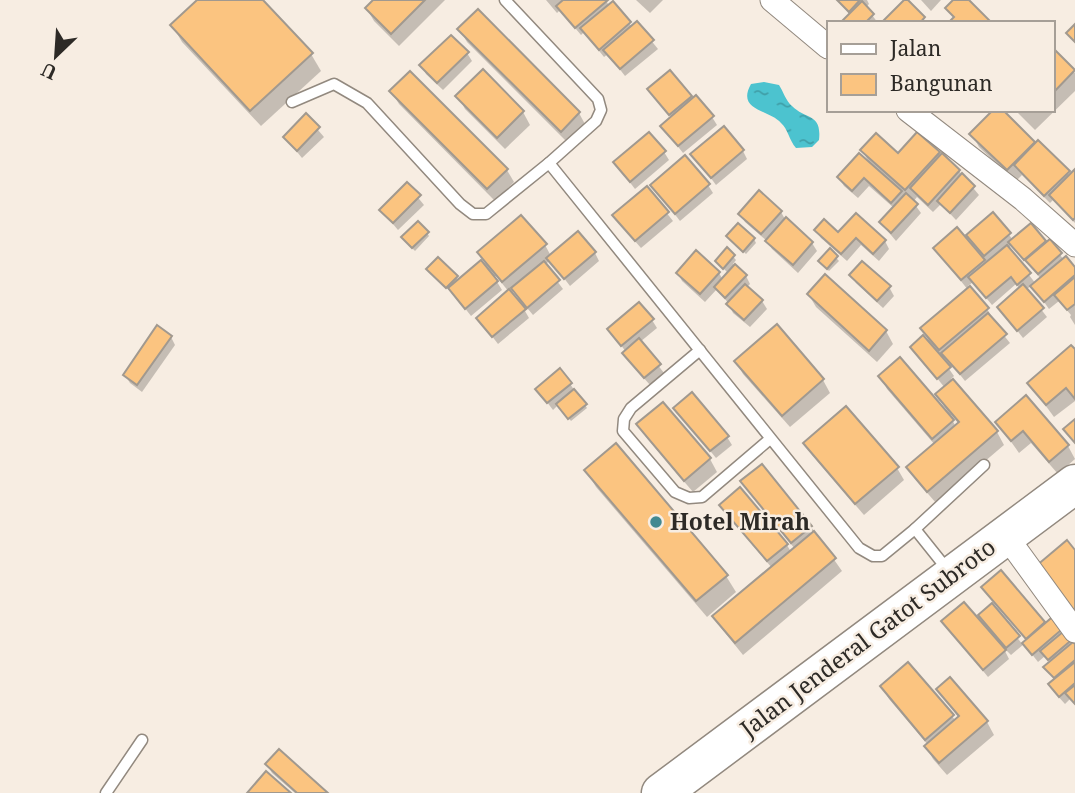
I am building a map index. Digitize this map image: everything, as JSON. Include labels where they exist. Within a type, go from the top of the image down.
[{"type":"highway","name":"Jalan Jenderal Gatot Subroto","points":[[661,793],[1075,484]]},
{"type":"street","points":[[772,0],[827,46]]},
{"type":"street","points":[[911,112],[1023,200],[1075,245]]},
{"type":"street","points":[[1006,536],[1075,631]]},
{"type":"lane","points":[[292,102],[334,84],[368,103],[460,204],[474,214],[486,214],[596,121],[601,110],[598,99],[505,0]]},
{"type":"lane","points":[[549,163],[859,548],[873,556],[882,556],[984,465]]},
{"type":"lane","points":[[700,350],[631,408],[624,419],[623,431],[675,492],[689,498],[702,497],[770,439]]},
{"type":"lane","points":[[915,528],[951,574]]},
{"type":"lane","points":[[106,793],[142,740]]},
{"type":"water","points":[[764,82],[779,85],[790,104],[818,125],[819,140],[812,147],[796,148],[776,118],[751,105],[747,93],[751,84]]},
{"type":"building","points":[[197,0],[263,0],[313,53],[250,111],[170,25]]},
{"type":"building","points":[[373,0],[425,0],[391,34],[365,8]]},
{"type":"building","points":[[563,0],[608,0],[575,28],[556,6]]},
{"type":"building","points":[[837,0],[860,0],[849,12]]},
{"type":"building","points":[[904,0],[908,0],[925,17],[922,21],[883,21]]},
{"type":"building","points":[[953,0],[969,0],[990,21],[950,21],[954,17],[945,8]]},
{"type":"building","points":[[613,1],[631,22],[599,50],[580,28]]},
{"type":"building","points":[[862,1],[874,14],[867,21],[842,21]]},
{"type":"building","points":[[478,9],[580,112],[561,132],[457,29]]},
{"type":"building","points":[[637,21],[654,40],[620,69],[603,50]]},
{"type":"building","points":[[1075,24],[1075,42],[1066,33]]},
{"type":"building","points":[[451,35],[469,52],[437,83],[419,65]]},
{"type":"building","points":[[1054,49],[1075,70],[1054,92]]},
{"type":"building","points":[[483,69],[524,111],[497,138],[455,96]]},
{"type":"building","points":[[670,70],[692,96],[669,115],[647,89]]},
{"type":"building","points":[[410,71],[508,169],[487,189],[389,91]]},
{"type":"building","points":[[696,95],[714,116],[678,146],[660,126]]},
{"type":"building","points":[[991,112],[1005,112],[1035,142],[1007,170],[969,134]]},
{"type":"building","points":[[306,113],[320,127],[297,151],[283,137]]},
{"type":"building","points":[[724,126],[744,150],[711,178],[690,154]]},
{"type":"building","points":[[649,132],[666,151],[630,182],[613,162]]},
{"type":"building","points":[[917,132],[940,152],[905,190],[860,150],[876,133],[898,153]]},
{"type":"building","points":[[1038,140],[1070,171],[1044,196],[1014,165]]},
{"type":"building","points":[[859,153],[902,191],[891,203],[864,178],[852,191],[837,177]]},
{"type":"building","points":[[942,153],[960,170],[928,205],[910,188]]},
{"type":"building","points":[[685,155],[710,184],[675,214],[650,185]]},
{"type":"building","points":[[1075,169],[1075,218],[1073,220],[1049,195]]},
{"type":"building","points":[[962,173],[975,186],[950,213],[937,201]]},
{"type":"building","points":[[407,182],[421,195],[393,223],[379,210]]},
{"type":"building","points":[[647,186],[669,212],[635,241],[612,215]]},
{"type":"building","points":[[759,190],[782,211],[761,234],[738,214]]},
{"type":"building","points":[[906,193],[918,204],[891,233],[879,222]]},
{"type":"building","points":[[993,212],[1011,233],[984,256],[966,235]]},
{"type":"building","points":[[856,213],[886,240],[873,254],[856,238],[841,254],[814,230],[824,219],[838,232]]},
{"type":"building","points":[[521,215],[547,244],[502,282],[477,252]]},
{"type":"building","points":[[786,217],[813,242],[793,265],[765,241]]},
{"type":"building","points":[[418,221],[429,232],[412,248],[401,237]]},
{"type":"building","points":[[738,223],[755,238],[743,252],[726,236]]},
{"type":"building","points":[[1031,223],[1046,241],[1024,260],[1008,242]]},
{"type":"building","points":[[957,227],[985,260],[961,280],[933,248]]},
{"type":"building","points":[[578,231],[596,252],[564,279],[546,258]]},
{"type":"building","points":[[1050,239],[1062,253],[1038,274],[1025,260]]},
{"type":"building","points":[[1007,245],[1031,273],[1017,285],[1011,277],[986,298],[968,277]]},
{"type":"building","points":[[727,247],[735,255],[723,269],[715,261]]},
{"type":"building","points":[[830,248],[838,256],[827,269],[818,261]]},
{"type":"building","points":[[696,250],[720,272],[700,294],[676,273]]},
{"type":"building","points":[[1066,256],[1075,267],[1075,275],[1044,302],[1030,286]]},
{"type":"building","points":[[438,257],[458,276],[446,288],[426,269]]},
{"type":"building","points":[[481,260],[498,281],[465,309],[448,288]]},
{"type":"building","points":[[544,261],[560,280],[527,308],[511,288]]},
{"type":"building","points":[[862,261],[891,286],[877,301],[849,275]]},
{"type":"building","points":[[735,264],[747,275],[725,298],[714,287]]},
{"type":"building","points":[[825,274],[887,330],[869,351],[807,294]]},
{"type":"building","points":[[1075,277],[1075,304],[1067,310],[1054,295]]},
{"type":"building","points":[[745,284],[763,300],[744,320],[726,304]]},
{"type":"building","points":[[1023,284],[1044,308],[1017,331],[997,307]]},
{"type":"building","points":[[970,286],[989,308],[939,350],[920,328]]},
{"type":"building","points":[[509,289],[526,309],[492,337],[476,318]]},
{"type":"building","points":[[639,302],[654,319],[621,346],[607,329]]},
{"type":"building","points":[[988,313],[1007,334],[960,374],[941,353]]},
{"type":"building","points":[[777,324],[824,379],[782,416],[734,361]]},
{"type":"building","points":[[157,325],[172,336],[137,385],[123,375]]},
{"type":"building","points":[[923,335],[951,367],[937,379],[910,347]]},
{"type":"building","points":[[639,338],[661,364],[644,378],[622,353]]},
{"type":"building","points":[[1071,345],[1075,349],[1075,399],[1066,388],[1046,405],[1027,383]]},
{"type":"building","points":[[900,357],[954,420],[932,439],[878,376]]},
{"type":"building","points":[[560,368],[572,383],[547,403],[535,389]]},
{"type":"building","points":[[953,379],[998,431],[927,492],[906,467],[959,422],[935,394]]},
{"type":"building","points":[[574,389],[587,404],[568,419],[556,404]]},
{"type":"building","points":[[692,392],[729,436],[710,451],[673,408]]},
{"type":"building","points":[[1026,395],[1069,445],[1049,462],[1023,431],[1011,441],[995,422]]},
{"type":"building","points":[[663,402],[711,458],[684,481],[636,424]]},
{"type":"building","points":[[846,406],[899,467],[855,504],[803,443]]},
{"type":"building","points":[[1075,419],[1075,443],[1063,429]]},
{"type":"building","name":"Hotel Mirah","points":[[616,443],[728,575],[696,601],[584,470]]},
{"type":"building","points":[[762,464],[812,526],[791,543],[740,481]]},
{"type":"building","points":[[740,487],[788,544],[767,561],[719,505]]},
{"type":"building","points":[[814,531],[836,558],[735,643],[712,616]]},
{"type":"building","points":[[1067,540],[1075,550],[1075,612],[1036,566]]},
{"type":"building","points":[[1001,570],[1045,622],[1026,639],[981,587]]},
{"type":"building","points":[[964,602],[1006,650],[983,670],[941,621]]},
{"type":"building","points":[[992,603],[1020,636],[1006,648],[978,615]]},
{"type":"building","points":[[1057,613],[1067,625],[1032,655],[1022,643]]},
{"type":"building","points":[[1070,626],[1075,637],[1048,660],[1040,651]]},
{"type":"building","points":[[1073,642],[1075,660],[1054,678],[1043,667]]},
{"type":"building","points":[[908,662],[954,715],[925,740],[880,686]]},
{"type":"building","points":[[1075,662],[1075,683],[1059,697],[1048,684]]},
{"type":"building","points":[[950,677],[988,721],[939,763],[924,746],[959,716],[936,689]]},
{"type":"building","points":[[1075,685],[1075,704],[1065,693]]},
{"type":"building","points":[[279,749],[328,793],[297,793],[265,764]]},
{"type":"building","points":[[266,771],[291,793],[247,793]]},
{"type":"place","name":"Hotel Mirah","points":[[656,522]]}]
